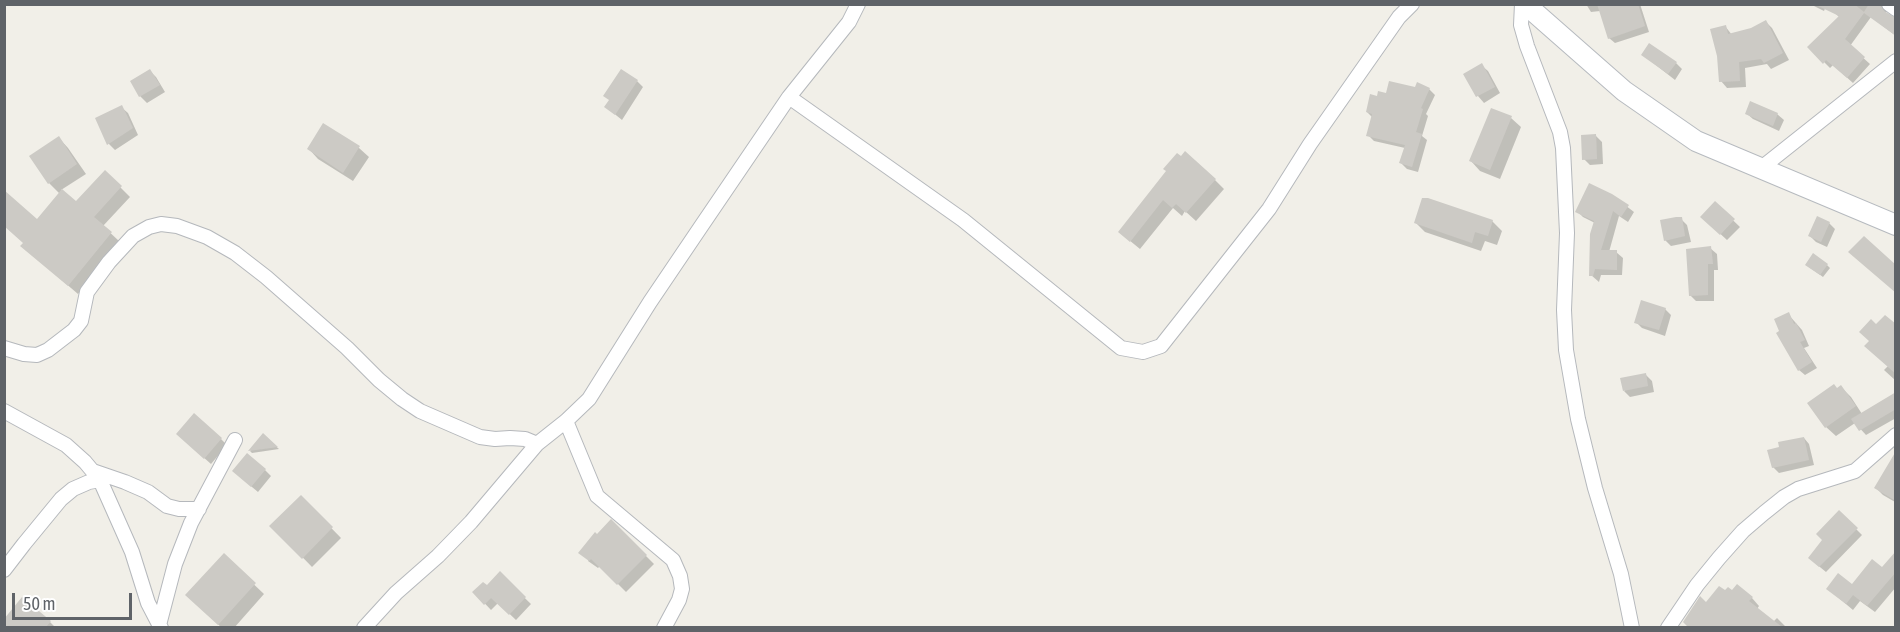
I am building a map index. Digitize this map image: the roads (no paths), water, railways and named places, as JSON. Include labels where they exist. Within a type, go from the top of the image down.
[{"type":"main road","points":[[1523,4],[1624,91],[1696,141],[1896,225]]},
{"type":"street","points":[[363,627],[471,522],[537,444],[589,399],[650,302],[789,97],[849,22],[858,4]]},
{"type":"street","points":[[789,97],[963,220],[1121,348],[1143,352],[1161,346],[1269,209],[1316,135],[1399,17],[1412,4]]},
{"type":"street","points":[[1523,4],[1521,25],[1560,132],[1563,148],[1567,233],[1564,310],[1566,350],[1578,419],[1595,488],[1621,574],[1632,627]]},
{"type":"street","points":[[1889,4],[1896,9]]},
{"type":"street","points":[[1760,169],[1896,61]]},
{"type":"street","points":[[4,348],[37,355],[48,350],[74,330],[81,321],[87,292],[133,236],[149,227],[161,224],[177,226],[207,237],[235,253],[347,348],[379,380],[420,411],[480,436],[495,439],[525,439],[537,444]]},
{"type":"street","points":[[4,411],[66,445],[97,476],[132,552],[148,603],[160,626]]},
{"type":"street","points":[[566,421],[597,496],[673,560],[680,576],[682,589],[680,600],[664,627]]},
{"type":"street","points":[[1668,627],[1719,558],[1743,531],[1764,513],[1798,489],[1855,471],[1896,435]]},
{"type":"street","points":[[160,626],[175,564],[191,523],[235,440]]},
{"type":"street","points":[[4,570],[61,499],[73,489],[97,476],[125,482],[148,492],[167,506],[179,509],[199,509]]}]
